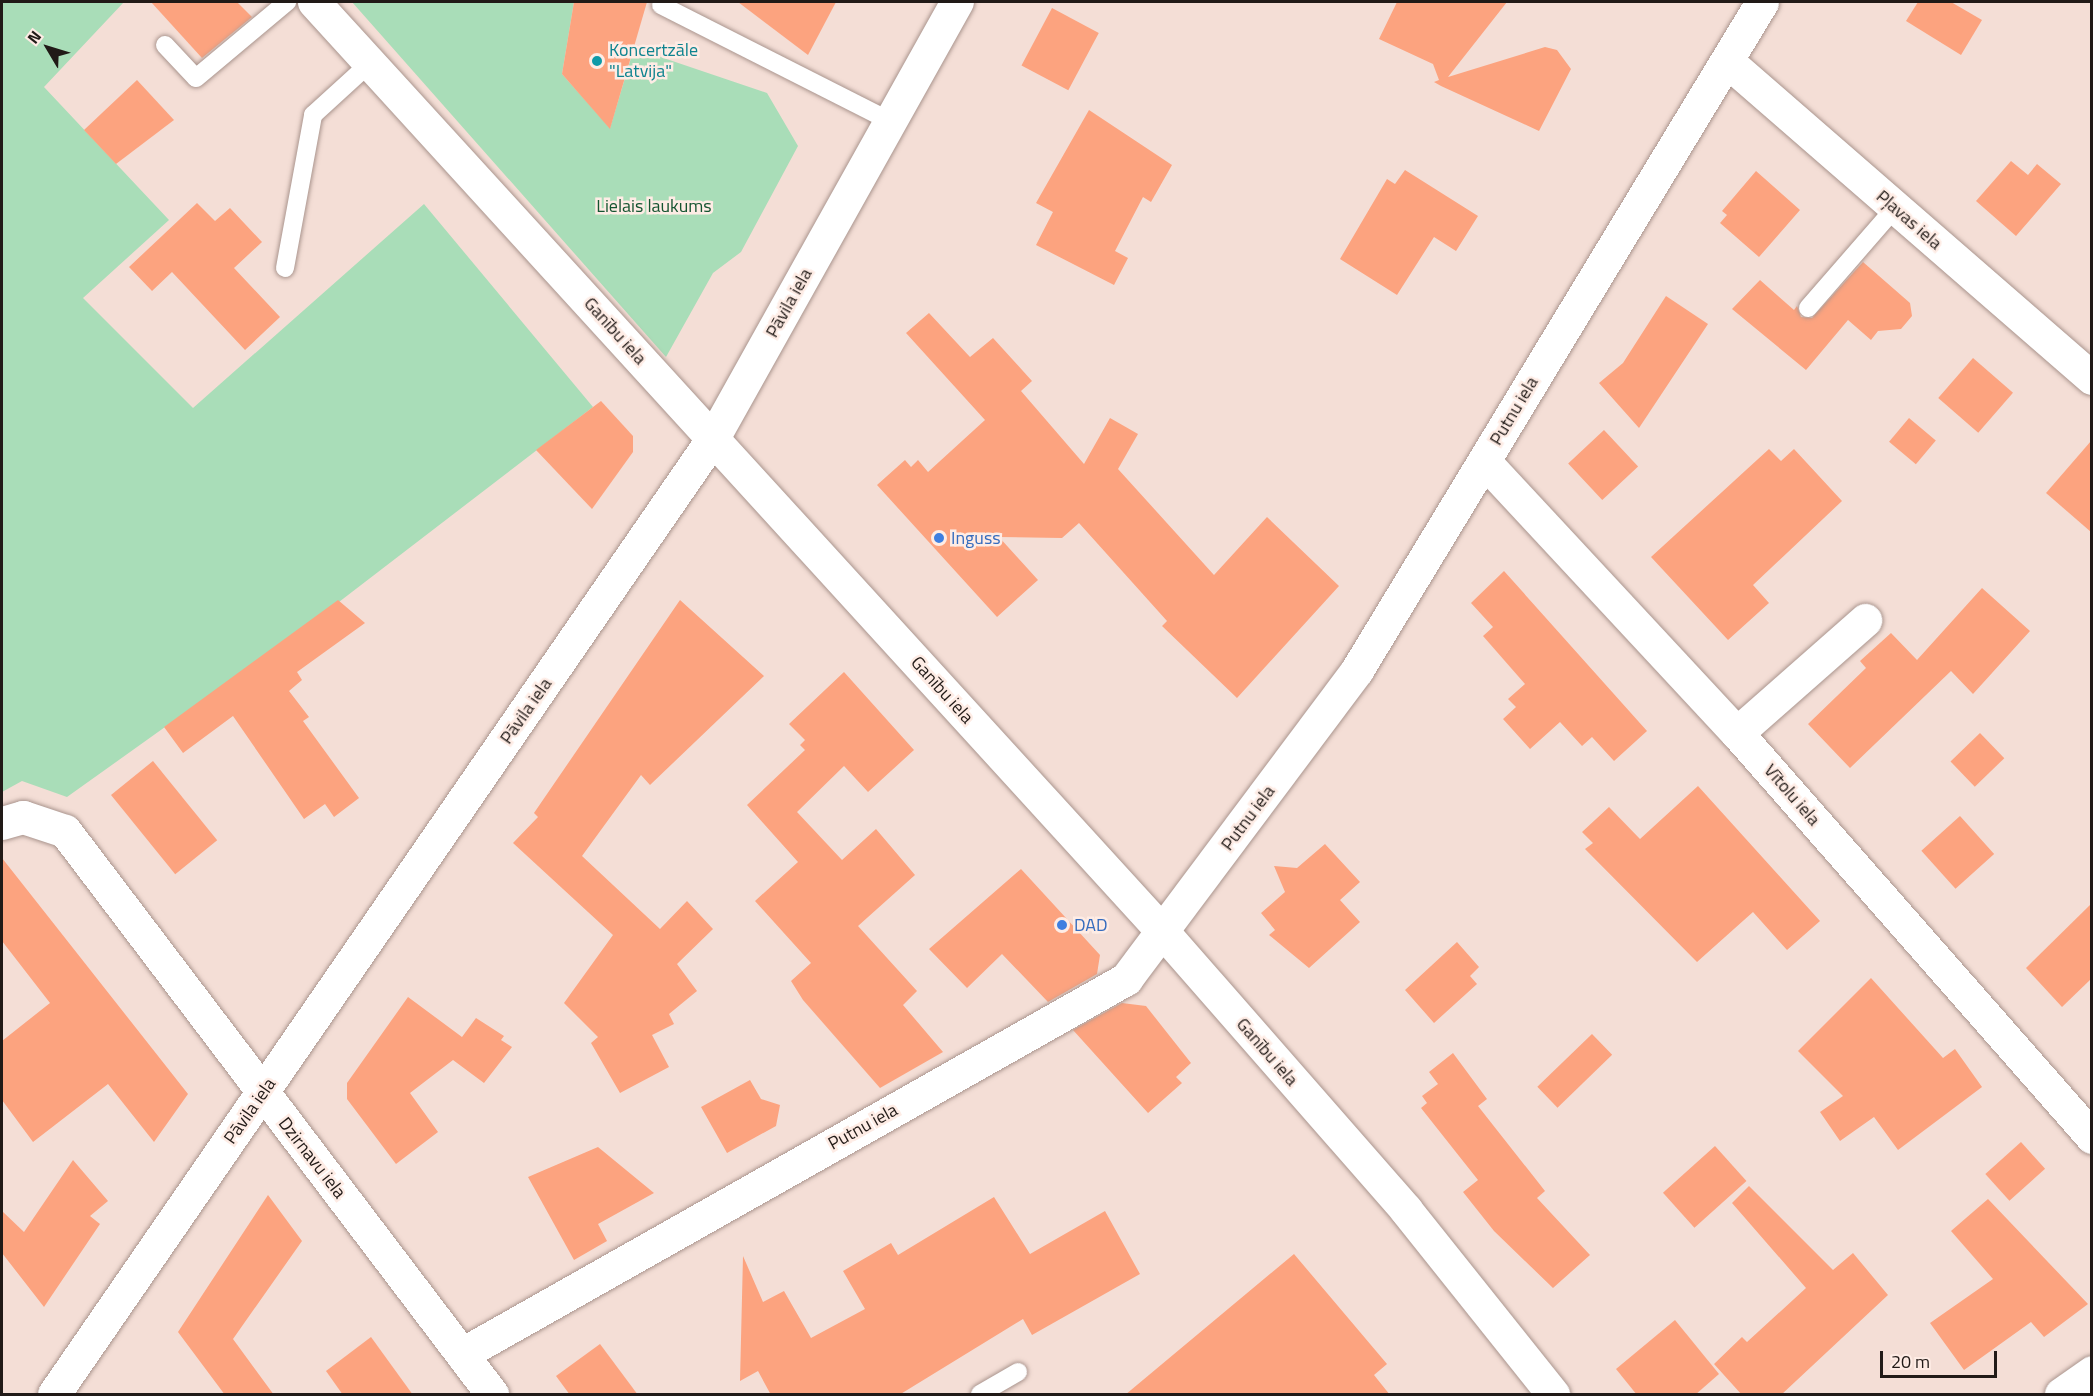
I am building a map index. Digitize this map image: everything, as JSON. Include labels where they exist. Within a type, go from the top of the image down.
[{"type":"street","name":"Ganību iela","points":[[314,2],[1163,932],[1406,1210],[1553,1395]]},
{"type":"street","name":"Pāvila iela","points":[[54,1395],[713,438],[957,2]]},
{"type":"street","name":"Putnu iela","points":[[462,1354],[1126,979],[1357,670],[1727,62],[1761,2]]},
{"type":"street","name":"Pļavas iela","points":[[1727,62],[2091,378]]},
{"type":"street","name":"Vītolu iela","points":[[1484,461],[1737,733],[2091,1137]]},
{"type":"street","points":[[1737,733],[1864,620]]},
{"type":"street","name":"Dzirnavu iela","points":[[2,823],[37,819],[65,831],[492,1395]]},
{"type":"street","points":[[2061,1395],[2091,1372]]},
{"type":"lane","points":[[165,45],[196,78],[287,2]]},
{"type":"lane","points":[[661,5],[890,121]]},
{"type":"lane","points":[[285,268],[313,114],[370,63]]},
{"type":"lane","points":[[1808,309],[1895,208]]},
{"type":"lane","points":[[980,1395],[1018,1372]]},
{"type":"green space","points":[[2,2],[124,2],[44,87],[169,220],[83,298],[193,408],[424,204],[593,407],[322,615],[67,797],[22,781],[2,792]]},
{"type":"green space","name":"Lielais laukums","points":[[352,2],[574,2],[562,74],[610,128],[634,48],[767,93],[798,146],[741,252],[713,273],[666,357]]},
{"type":"building","points":[[151,2],[237,2],[252,17],[202,58]]},
{"type":"building","name":"Koncertzāle \"Latvija\"","points":[[574,2],[647,2],[610,129],[562,74]]},
{"type":"building","points":[[738,2],[836,2],[808,55]]},
{"type":"building","points":[[1397,2],[1507,2],[1448,77],[1545,47],[1557,50],[1571,69],[1539,131],[1434,82],[1439,80],[1433,64],[1379,39]]},
{"type":"building","points":[[1918,2],[1951,2],[1982,20],[1961,55],[1906,21]]},
{"type":"building","points":[[1052,8],[1099,33],[1068,90],[1021,65]]},
{"type":"building","points":[[137,80],[174,120],[116,164],[84,130]]},
{"type":"building","points":[[1089,110],[1172,165],[1151,202],[1143,197],[1115,251],[1128,258],[1114,285],[1036,245],[1053,212],[1036,203]]},
{"type":"building","points":[[2011,161],[2028,175],[2037,164],[2061,184],[2016,236],[1976,201]]},
{"type":"building","points":[[1405,170],[1478,216],[1456,251],[1434,237],[1397,295],[1340,259],[1387,179],[1395,184]]},
{"type":"building","points":[[1756,171],[1800,210],[1759,257],[1720,223],[1727,215],[1722,211]]},
{"type":"building","points":[[197,203],[215,221],[230,208],[262,242],[234,268],[280,317],[245,350],[172,272],[152,291],[129,267]]},
{"type":"building","points":[[1863,262],[1910,303],[1912,316],[1901,329],[1878,331],[1871,340],[1848,320],[1806,370],[1732,309],[1760,280],[1794,310],[1797,306],[1801,317],[1812,318]]},
{"type":"building","points":[[1666,296],[1708,324],[1639,428],[1599,383],[1623,363]]},
{"type":"building","points":[[929,313],[970,357],[993,338],[1032,381],[1021,391],[1084,464],[1110,418],[1138,434],[1118,469],[1214,575],[1267,517],[1339,586],[1237,698],[1162,626],[1167,621],[1079,523],[1062,538],[999,537],[1038,580],[997,617],[877,485],[905,460],[911,467],[918,460],[928,472],[985,420],[906,333]]},
{"type":"building","points":[[1973,358],[2013,393],[1978,433],[1938,398]]},
{"type":"building","points":[[601,401],[633,436],[633,452],[592,509],[536,450]]},
{"type":"building","points":[[1909,418],[1936,440],[1916,464],[1889,442]]},
{"type":"building","points":[[1604,430],[1638,467],[1602,500],[1568,463]]},
{"type":"building","points":[[2091,441],[2091,532],[2046,493]]},
{"type":"building","points":[[1769,449],[1781,461],[1794,449],[1842,501],[1753,585],[1769,603],[1728,640],[1651,557]]},
{"type":"building","points":[[1504,571],[1647,731],[1614,761],[1592,737],[1582,746],[1560,722],[1530,749],[1503,719],[1516,707],[1508,699],[1525,684],[1483,636],[1493,627],[1471,603]]},
{"type":"building","points":[[1982,588],[2030,631],[1973,694],[1951,671],[1850,768],[1808,724],[1866,668],[1860,661],[1891,633],[1917,660]]},
{"type":"building","points":[[338,600],[365,623],[297,672],[302,680],[289,691],[309,717],[303,721],[359,798],[334,817],[325,804],[304,819],[233,716],[183,753],[164,727]]},
{"type":"building","points":[[680,600],[764,676],[650,785],[641,775],[582,856],[660,929],[687,901],[713,929],[677,964],[697,991],[669,1014],[674,1024],[652,1035],[669,1067],[620,1093],[591,1043],[598,1037],[564,1003],[613,935],[513,843],[538,817],[534,813]]},
{"type":"building","points":[[844,672],[914,750],[868,792],[844,766],[797,812],[842,860],[876,829],[915,875],[858,926],[917,991],[903,1005],[943,1052],[880,1088],[803,1000],[791,981],[811,963],[755,901],[798,862],[747,805],[805,750],[800,745],[805,740],[789,724]]},
{"type":"building","points":[[1980,733],[2004,758],[1975,787],[1951,761]]},
{"type":"building","points":[[153,761],[217,840],[175,874],[111,795]]},
{"type":"building","points":[[1698,786],[1820,921],[1787,950],[1753,912],[1697,962],[1585,849],[1593,843],[1582,832],[1609,807],[1640,839]]},
{"type":"building","points":[[1960,816],[1994,854],[1955,889],[1921,851]]},
{"type":"building","points":[[1325,844],[1360,882],[1340,900],[1360,922],[1309,968],[1269,935],[1275,930],[1261,913],[1285,892],[1274,866],[1297,868]]},
{"type":"building","points":[[2,858],[188,1094],[154,1142],[108,1084],[33,1142],[2,1100],[2,1041],[50,1003],[2,941]]},
{"type":"building","points":[[1021,869],[1100,955],[1097,974],[1048,1002],[1002,954],[967,988],[929,949]]},
{"type":"building","points":[[2091,904],[2091,979],[2062,1007],[2026,968]]},
{"type":"building","points":[[1457,942],[1479,967],[1470,976],[1477,984],[1434,1023],[1405,990]]},
{"type":"building","points":[[1871,978],[1943,1058],[1955,1049],[1982,1087],[1898,1150],[1874,1117],[1840,1141],[1820,1112],[1843,1096],[1798,1051]]},
{"type":"building","points":[[408,997],[462,1037],[476,1018],[504,1036],[501,1040],[512,1047],[484,1083],[453,1060],[410,1093],[438,1132],[396,1164],[347,1099],[347,1083]]},
{"type":"building","points":[[1122,1003],[1146,1006],[1191,1063],[1176,1077],[1182,1083],[1148,1113],[1073,1030]]},
{"type":"building","points":[[1592,1034],[1612,1055],[1557,1108],[1537,1087]]},
{"type":"building","points":[[1453,1053],[1487,1099],[1478,1106],[1545,1191],[1537,1198],[1590,1255],[1553,1288],[1494,1231],[1463,1192],[1478,1180],[1421,1108],[1427,1103],[1422,1096],[1438,1084],[1429,1072]]},
{"type":"building","points":[[750,1080],[761,1099],[780,1105],[776,1126],[727,1153],[701,1107]]},
{"type":"building","points":[[2021,1142],[2045,1169],[2009,1201],[1985,1174]]},
{"type":"building","points":[[1715,1146],[1746,1181],[1694,1228],[1663,1193]]},
{"type":"building","points":[[598,1147],[654,1193],[598,1224],[607,1241],[574,1260],[528,1177]]},
{"type":"building","points":[[73,1160],[108,1201],[90,1216],[100,1224],[44,1307],[2,1253],[2,1211],[24,1232]]},
{"type":"building","points":[[1749,1186],[1833,1270],[1853,1253],[1888,1295],[1781,1395],[1742,1395],[1714,1364],[1742,1337],[1747,1342],[1806,1288],[1732,1203]]},
{"type":"building","points":[[268,1195],[302,1241],[233,1339],[274,1395],[225,1395],[178,1332]]},
{"type":"building","points":[[994,1197],[1030,1254],[1105,1211],[1140,1274],[1032,1335],[1023,1319],[899,1395],[771,1395],[758,1371],[740,1381],[743,1256],[763,1302],[784,1291],[811,1338],[865,1309],[843,1271],[891,1243],[898,1255]]},
{"type":"building","points":[[1988,1199],[2088,1304],[2044,1337],[2031,1322],[1964,1370],[1930,1323],[1993,1279],[1951,1231]]},
{"type":"building","points":[[1294,1254],[1387,1364],[1374,1375],[1390,1395],[1125,1395]]},
{"type":"building","points":[[1675,1320],[1719,1374],[1695,1395],[1637,1395],[1616,1369]]},
{"type":"building","points":[[371,1337],[413,1395],[343,1395],[326,1371]]},
{"type":"building","points":[[600,1344],[638,1395],[570,1395],[556,1376]]},
{"type":"place","name":"Koncertzāle \"Latvija\"","points":[[597,61]]},
{"type":"place","name":"Inguss","points":[[939,538]]},
{"type":"place","name":"DAD","points":[[1062,925]]}]
